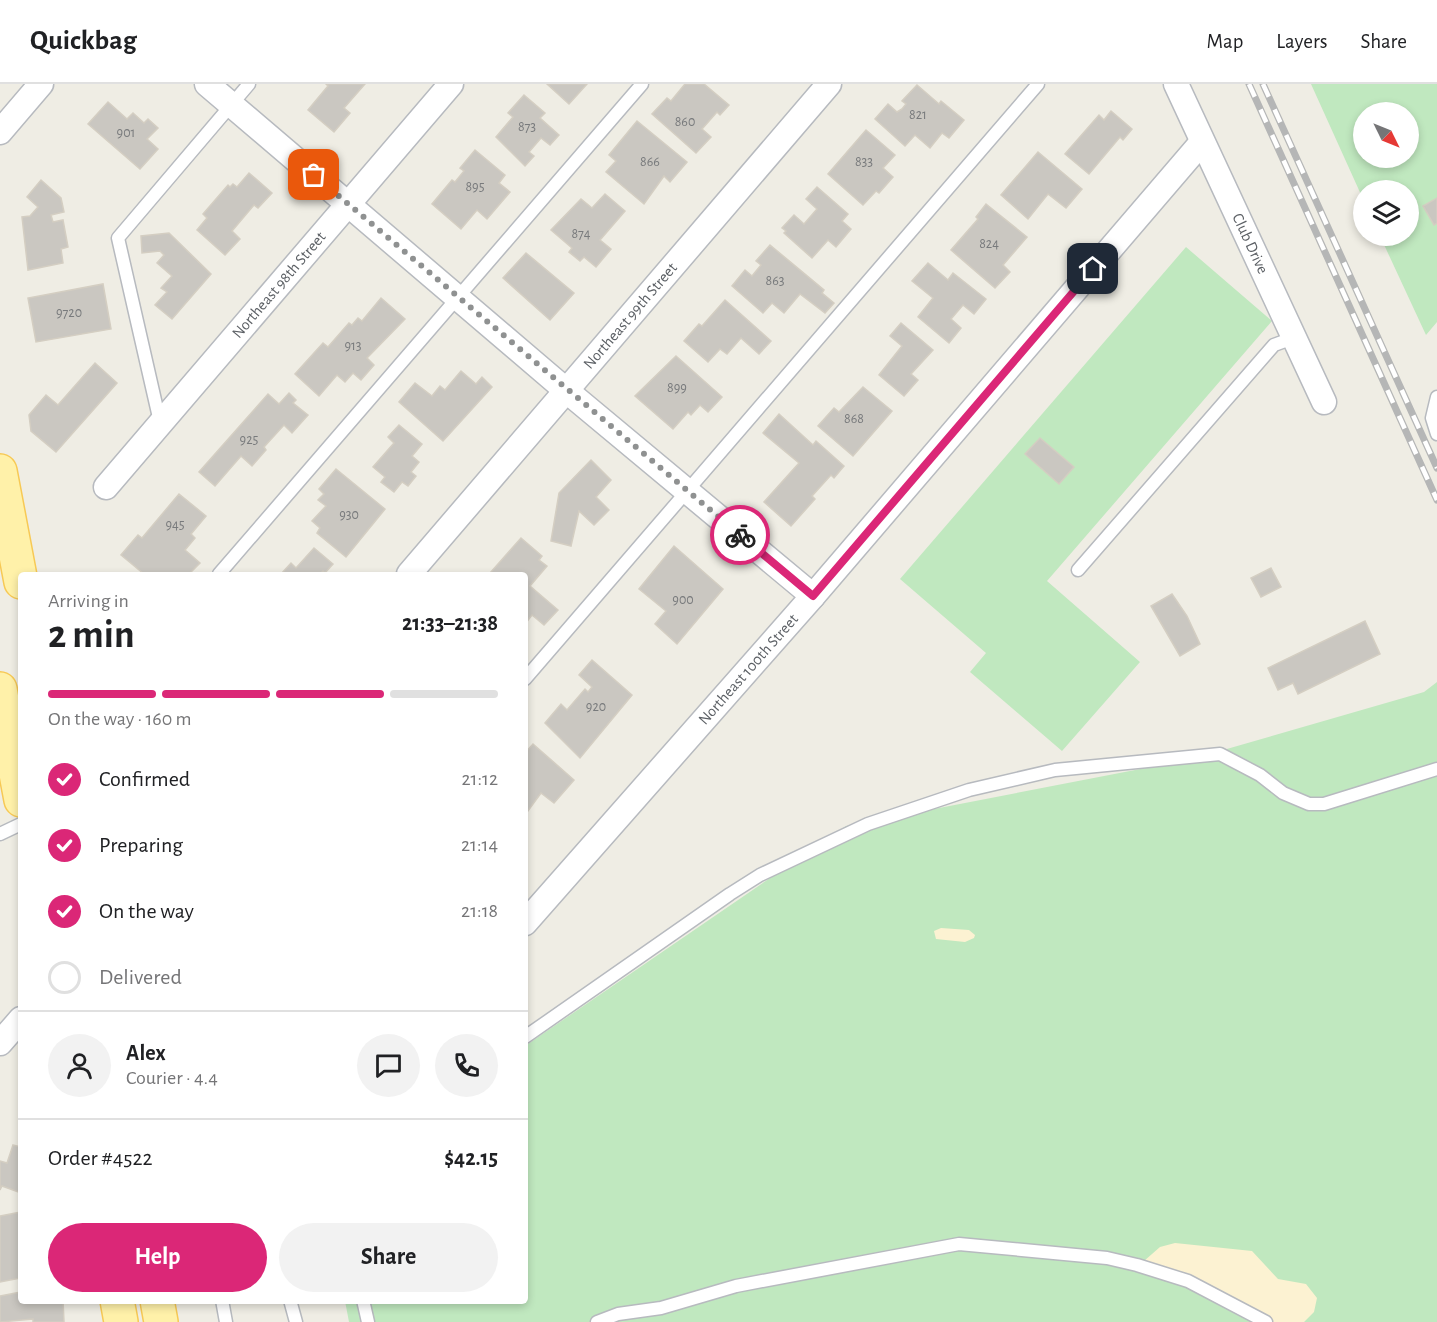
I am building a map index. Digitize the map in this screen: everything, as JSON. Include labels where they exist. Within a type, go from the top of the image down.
[{"type":"main road","points":[[0,471],[19,572]]},
{"type":"main road","points":[[0,689],[18,784]]},
{"type":"main road","points":[[118,1304],[121,1322]]},
{"type":"main road","points":[[158,1304],[161,1322]]},
{"type":"street","points":[[0,132],[41,84]]},
{"type":"street","points":[[207,84],[568,392],[813,596]]},
{"type":"street","name":"Northeast 98th Street","points":[[106,488],[347,203],[451,84]]},
{"type":"street","name":"Northeast 99th Street","points":[[411,572],[568,392],[829,84]]},
{"type":"street","name":"Club Drive","points":[[1176,84],[1324,402]]},
{"type":"street","name":"Northeast 100th Street","points":[[528,920],[813,596],[1202,142]]},
{"type":"street","points":[[0,1043],[18,1022]]},
{"type":"lane","points":[[160,423],[118,238],[249,84]]},
{"type":"lane","points":[[221,572],[642,84]]},
{"type":"lane","points":[[528,676],[1038,84]]},
{"type":"lane","points":[[1078,570],[1274,345],[1293,339]]},
{"type":"lane","points":[[1437,396],[1432,418],[1437,434]]},
{"type":"lane","points":[[528,1035],[760,875],[868,824],[960,792],[1055,770],[1220,754],[1238,761],[1298,800],[1324,804],[1437,769]]},
{"type":"lane","points":[[0,834],[18,825]]},
{"type":"lane","points":[[597,1322],[618,1314],[661,1308],[736,1286],[966,1244],[1107,1258],[1137,1265],[1182,1279],[1266,1322]]},
{"type":"lane","points":[[223,1304],[226,1322]]},
{"type":"lane","points":[[291,1304],[296,1322]]},
{"type":"lane","points":[[364,1304],[368,1322]]},
{"type":"green space","points":[[1311,84],[1437,84],[1437,322],[1426,335],[1385,246],[1419,246],[1419,180],[1354,180]]},
{"type":"green space","points":[[1186,247],[1272,321],[1047,581],[1140,662],[1062,751],[970,672],[986,653],[900,579]]},
{"type":"green space","points":[[1437,682],[1437,1322],[349,1322],[346,1304],[528,1304],[528,1044],[846,826],[1192,759],[1424,692]]},
{"type":"sand","points":[[941,928],[969,930],[975,935],[974,938],[965,942],[936,939],[934,931]]},
{"type":"sand","points":[[1175,1243],[1252,1251],[1278,1279],[1306,1284],[1317,1298],[1314,1312],[1304,1322],[1272,1322],[1144,1261],[1160,1247]]},
{"type":"building","points":[[326,84],[365,84],[344,108],[350,113],[334,132],[308,110],[328,86]]},
{"type":"building","points":[[547,84],[587,84],[569,104]]},
{"type":"building","points":[[685,84],[704,84],[729,105],[720,115],[717,112],[702,129],[711,137],[696,153],[652,114],[667,98],[671,101]]},
{"type":"building","points":[[917,85],[939,104],[941,101],[964,120],[949,138],[942,133],[930,148],[915,135],[905,146],[875,119],[888,104],[897,112],[902,109],[906,104],[902,101]]},
{"type":"building","points":[[524,95],[545,113],[540,118],[559,135],[550,145],[541,138],[529,152],[534,156],[525,166],[496,137],[513,117],[508,113]]},
{"type":"building","points":[[108,102],[127,119],[133,113],[144,123],[148,119],[158,128],[147,139],[158,149],[140,169],[88,124]]},
{"type":"building","points":[[1111,111],[1132,129],[1123,140],[1120,137],[1089,174],[1065,154],[1099,115],[1104,120]]},
{"type":"building","points":[[637,121],[687,162],[670,182],[664,176],[644,204],[606,172],[616,161],[609,155]]},
{"type":"building","points":[[866,130],[895,155],[883,168],[893,177],[879,193],[876,191],[863,205],[828,174]]},
{"type":"building","points":[[475,150],[505,175],[499,183],[510,192],[487,219],[477,210],[461,229],[432,204],[452,180],[455,182],[464,171],[460,168]]},
{"type":"building","points":[[1038,152],[1082,189],[1066,208],[1048,194],[1028,219],[1001,195]]},
{"type":"building","points":[[249,173],[272,193],[258,208],[254,205],[232,231],[240,239],[225,255],[197,230],[207,218],[203,214],[228,185],[230,187],[233,184],[237,187]]},
{"type":"building","points":[[41,180],[61,198],[64,212],[51,215],[53,222],[63,220],[68,247],[61,249],[63,263],[28,270],[22,217],[30,216],[38,207],[27,197]]},
{"type":"building","points":[[817,187],[848,214],[842,221],[851,229],[836,247],[828,240],[812,258],[784,233],[786,231],[782,228],[794,215],[804,224],[817,209],[806,199]]},
{"type":"building","points":[[605,194],[625,211],[600,240],[611,249],[596,267],[584,257],[580,261],[569,252],[572,248],[551,230],[581,199],[592,208]]},
{"type":"building","points":[[1437,198],[1437,223],[1434,225],[1423,206]]},
{"type":"building","points":[[986,204],[1027,237],[1003,265],[1010,272],[995,288],[951,250],[978,219],[976,217]]},
{"type":"building","points":[[169,233],[211,274],[172,319],[155,305],[167,292],[161,288],[172,276],[157,263],[164,255],[160,251],[142,253],[141,236]]},
{"type":"building","points":[[770,245],[824,290],[822,293],[834,303],[825,313],[800,294],[784,313],[772,303],[763,313],[732,286],[745,270],[752,276],[761,265],[756,261]]},
{"type":"building","points":[[526,253],[574,293],[550,320],[503,278]]},
{"type":"building","points":[[928,263],[948,280],[953,273],[986,299],[974,314],[963,305],[951,319],[961,328],[949,343],[918,317],[933,298],[912,281]]},
{"type":"building","points":[[103,284],[111,329],[36,342],[28,298]]},
{"type":"building","points":[[381,298],[405,319],[367,358],[374,365],[361,380],[353,373],[345,382],[337,375],[319,396],[295,374],[323,343],[328,347],[349,323],[352,325],[358,318],[362,321]]},
{"type":"building","points":[[725,300],[771,341],[759,354],[741,338],[727,354],[720,349],[708,362],[684,341],[699,324],[702,326]]},
{"type":"building","points":[[901,323],[933,350],[911,374],[918,380],[904,396],[879,375],[902,346],[890,336]]},
{"type":"building","points":[[676,356],[722,397],[708,412],[700,405],[691,415],[688,412],[673,429],[635,396]]},
{"type":"building","points":[[95,363],[117,383],[56,452],[31,431],[29,415],[46,395],[58,405]]},
{"type":"building","points":[[461,371],[476,384],[482,377],[492,387],[443,441],[399,402],[415,383],[432,396],[440,386],[445,390]]},
{"type":"building","points":[[863,387],[892,411],[853,456],[818,426],[834,408],[839,412]]},
{"type":"building","points":[[289,393],[296,400],[293,403],[308,415],[292,433],[284,425],[264,447],[266,450],[252,466],[241,456],[215,486],[199,472],[268,394],[279,404]]},
{"type":"building","points":[[779,414],[813,445],[816,441],[844,466],[834,478],[831,475],[812,496],[815,499],[791,526],[764,502],[799,463],[763,433]]},
{"type":"building","points":[[399,425],[422,444],[412,456],[419,462],[411,472],[416,476],[408,486],[402,482],[394,492],[381,482],[385,477],[373,467],[394,443],[388,437]]},
{"type":"building","points":[[1040,438],[1074,467],[1059,484],[1025,454]]},
{"type":"building","points":[[591,460],[611,480],[596,497],[609,510],[594,525],[579,511],[571,546],[551,541],[559,493]]},
{"type":"building","points":[[336,469],[385,509],[346,557],[317,533],[320,528],[312,521],[326,506],[318,500],[324,494],[319,489]]},
{"type":"building","points":[[179,494],[206,516],[191,534],[195,538],[185,550],[200,563],[191,572],[142,572],[121,555],[138,535],[142,538]]},
{"type":"building","points":[[521,538],[542,556],[539,560],[547,566],[530,586],[558,610],[544,625],[532,615],[528,620],[528,572],[491,572]]},
{"type":"building","points":[[674,546],[723,589],[677,644],[655,624],[666,611],[639,589]]},
{"type":"building","points":[[314,548],[333,564],[326,572],[283,572],[291,563],[296,568]]},
{"type":"building","points":[[1271,568],[1281,587],[1261,597],[1251,578]]},
{"type":"building","points":[[1172,594],[1187,616],[1200,644],[1180,656],[1151,606]]},
{"type":"building","points":[[1365,621],[1380,654],[1298,694],[1293,683],[1278,690],[1268,668]]},
{"type":"building","points":[[592,660],[632,695],[580,758],[545,723],[561,704],[567,710],[585,689],[588,692],[592,687],[579,675]]},
{"type":"building","points":[[533,744],[574,780],[554,803],[541,793],[528,811],[528,750]]},
{"type":"building","points":[[13,1145],[18,1146],[18,1192],[2,1186],[0,1190],[0,1161],[7,1163]]},
{"type":"building","points":[[18,1213],[18,1279],[0,1282],[0,1216]]},
{"type":"building","points":[[18,1293],[18,1304],[63,1304],[64,1322],[33,1322],[33,1319],[0,1322],[0,1296]]},
{"type":"railway","points":[[1249,84],[1437,500]]},
{"type":"railway","points":[[1263,84],[1437,468]]},
{"type":"way so far","points":[[314,175],[740,535]]},
{"type":"route","points":[[740,535],[813,596],[1093,269]]}]
